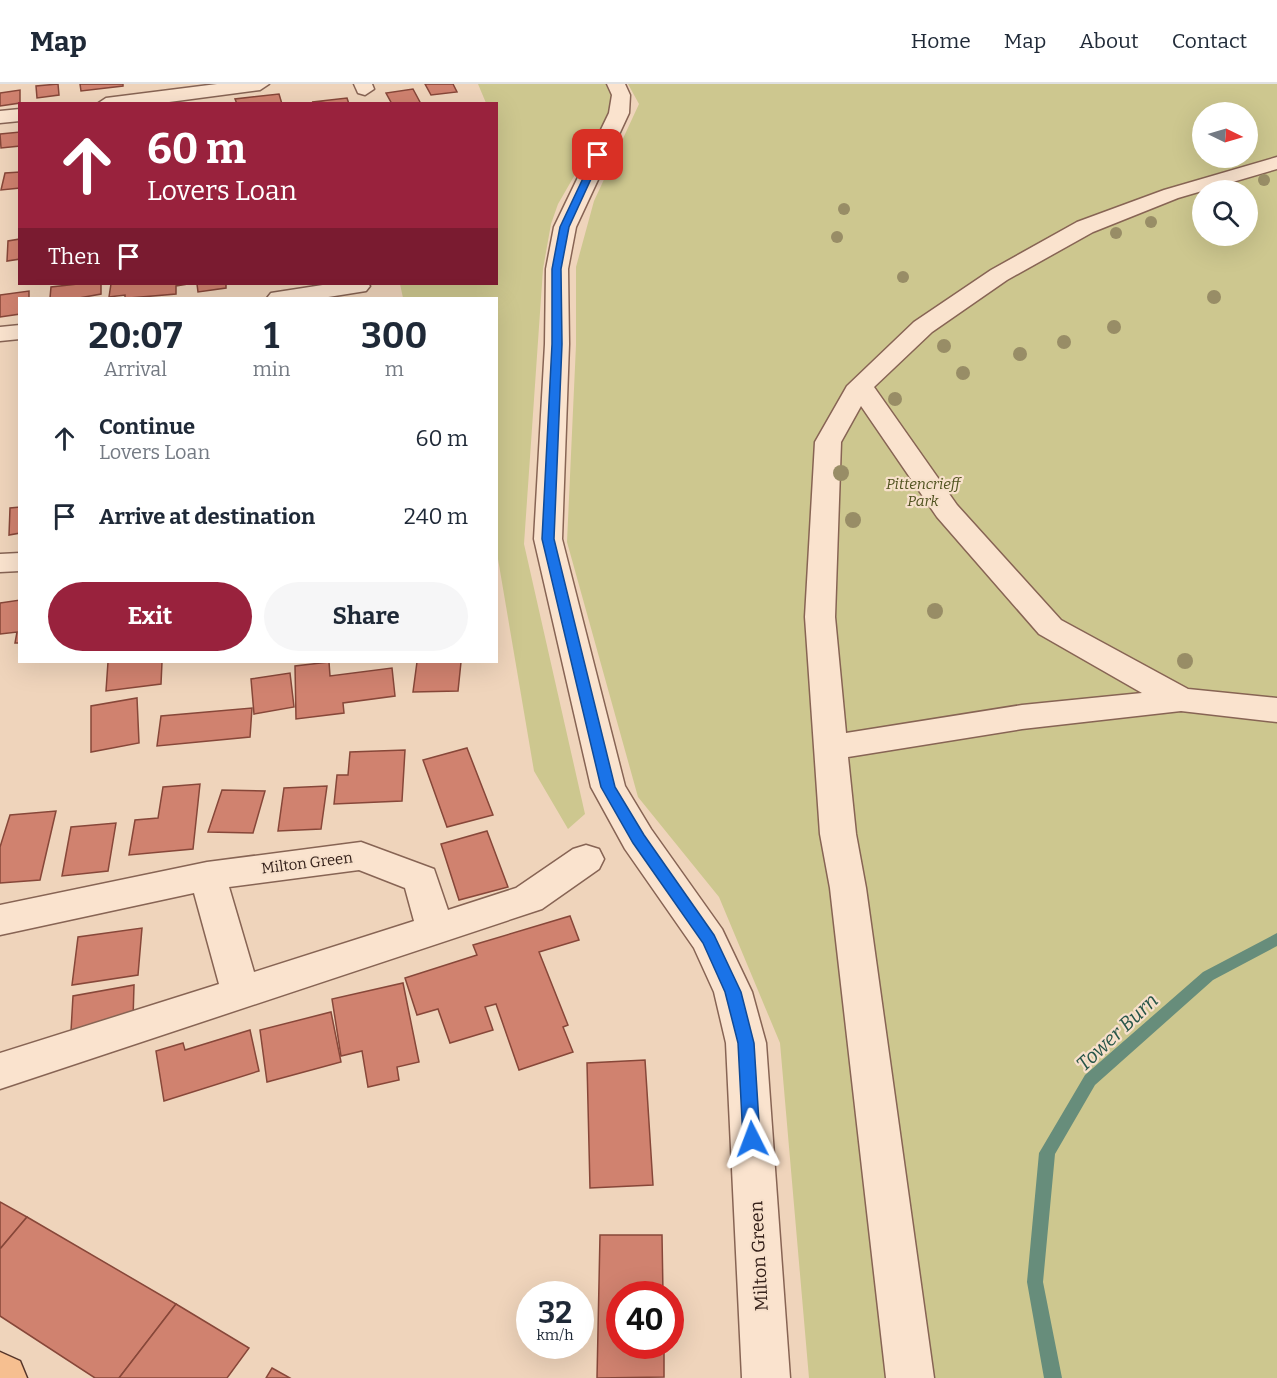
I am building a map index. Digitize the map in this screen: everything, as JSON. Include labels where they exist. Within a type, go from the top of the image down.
[{"type":"street","points":[[133,102],[200,97],[260,84]]},
{"type":"street","name":"Milton Green","points":[[616,84],[621,95],[619,113],[565,227],[556,269],[557,344],[548,539],[608,787],[638,839],[709,940],[733,992],[746,1043],[766,1378]]},
{"type":"street","points":[[0,117],[18,115]]},
{"type":"street","points":[[910,1378],[848,888],[838,834],[820,617],[828,442],[860,386],[923,327],[999,275],[1085,227],[1171,194],[1277,163]]},
{"type":"street","points":[[286,297],[358,286]]},
{"type":"street","points":[[0,334],[18,332]]},
{"type":"street","points":[[860,386],[947,511],[1050,627],[1181,700]]},
{"type":"street","points":[[0,563],[18,562]]},
{"type":"street","points":[[831,748],[1022,717],[1181,700],[1277,710]]},
{"type":"street","name":"Milton Green","points":[[0,920],[207,876],[361,856],[421,879],[435,930]]},
{"type":"street","points":[[0,1071],[529,899],[586,859]]},
{"type":"street","points":[[207,876],[241,994]]},
{"type":"green space","points":[[478,84],[616,84],[621,95],[558,204],[551,224],[543,269],[524,544],[585,814],[568,829],[534,771],[498,559],[498,297],[403,297],[400,285],[498,285],[498,102],[486,102]]},
{"type":"green space","name":"Pittencrieff Park","points":[[628,84],[1277,84],[1277,1378],[809,1378],[780,1043],[719,897],[638,797],[567,542],[576,345],[576,267],[594,201],[639,104]]},
{"type":"building","points":[[58,84],[59,95],[37,98],[36,86]]},
{"type":"building","points":[[80,84],[123,84],[123,86],[81,91]]},
{"type":"building","points":[[425,84],[453,84],[457,92],[431,95]]},
{"type":"building","points":[[413,89],[420,102],[391,102],[386,93]]},
{"type":"building","points":[[20,90],[20,102],[0,106],[0,93]]},
{"type":"building","points":[[279,94],[281,102],[236,102],[235,99]]},
{"type":"building","points":[[347,98],[348,102],[312,102]]},
{"type":"building","points":[[18,132],[18,146],[1,148],[0,134]]},
{"type":"building","points":[[18,172],[18,188],[1,190],[5,173]]},
{"type":"building","points":[[18,239],[18,259],[7,261],[8,241]]},
{"type":"building","points":[[101,285],[101,294],[84,297],[50,297],[51,287]]},
{"type":"building","points":[[111,285],[182,285],[176,286],[176,294],[109,297]]},
{"type":"building","points":[[197,285],[226,285],[226,288],[198,292]]},
{"type":"building","points":[[29,291],[29,297],[18,297],[18,314],[0,317],[0,295]]},
{"type":"building","points":[[18,507],[18,533],[9,535],[10,508]]},
{"type":"building","points":[[18,600],[18,643],[15,643],[17,632],[0,634],[0,603]]},
{"type":"building","points":[[108,663],[162,663],[161,684],[106,691]]},
{"type":"building","points":[[329,663],[330,676],[392,668],[395,696],[343,703],[344,713],[296,719],[295,666]]},
{"type":"building","points":[[417,663],[461,663],[458,691],[413,692]]},
{"type":"building","points":[[290,673],[294,707],[254,714],[251,679]]},
{"type":"building","points":[[137,698],[139,743],[91,752],[91,706]]},
{"type":"building","points":[[252,708],[250,737],[157,746],[161,716]]},
{"type":"building","points":[[467,748],[493,815],[447,827],[423,760]]},
{"type":"building","points":[[405,750],[402,801],[334,804],[337,775],[348,775],[350,752]]},
{"type":"building","points":[[200,784],[193,849],[129,855],[135,820],[158,818],[163,787]]},
{"type":"building","points":[[327,786],[321,829],[278,831],[284,788]]},
{"type":"building","points":[[222,790],[265,791],[253,833],[208,832]]},
{"type":"building","points":[[56,811],[40,880],[0,883],[0,847],[10,815]]},
{"type":"building","points":[[116,823],[108,871],[62,876],[71,827]]},
{"type":"building","points":[[487,831],[508,887],[459,900],[441,844]]},
{"type":"building","points":[[570,916],[579,940],[539,952],[568,1025],[563,1027],[573,1052],[519,1070],[496,1004],[485,1007],[493,1030],[450,1043],[438,1009],[417,1015],[405,978],[477,955],[473,945]]},
{"type":"building","points":[[142,928],[138,975],[72,985],[78,937]]},
{"type":"building","points":[[403,983],[419,1062],[397,1067],[399,1080],[368,1087],[362,1051],[341,1056],[332,999]]},
{"type":"building","points":[[134,985],[133,1020],[71,1031],[73,996]]},
{"type":"building","points":[[331,1012],[341,1062],[267,1082],[260,1030]]},
{"type":"building","points":[[250,1030],[259,1071],[164,1101],[156,1051],[183,1043],[185,1050]]},
{"type":"building","points":[[645,1060],[653,1185],[590,1188],[587,1063]]},
{"type":"building","points":[[0,1202],[27,1217],[0,1249]]},
{"type":"building","points":[[27,1217],[176,1304],[119,1378],[95,1378],[0,1316],[0,1249]]},
{"type":"building","points":[[600,1235],[662,1235],[663,1281],[606,1281],[606,1359],[664,1359],[664,1377],[597,1378]]},
{"type":"building","points":[[176,1304],[249,1348],[227,1378],[119,1378]]},
{"type":"building","points":[[272,1368],[290,1378],[266,1378]]},
{"type":"waterway","name":"Tower Burn","points":[[1053,1378],[1035,1282],[1047,1153],[1090,1080],[1208,976],[1277,939]]},
{"type":"route","points":[[598,155],[565,227],[556,269],[557,344],[548,539],[608,787],[638,839],[709,940],[733,992],[746,1043],[752,1139]]}]
